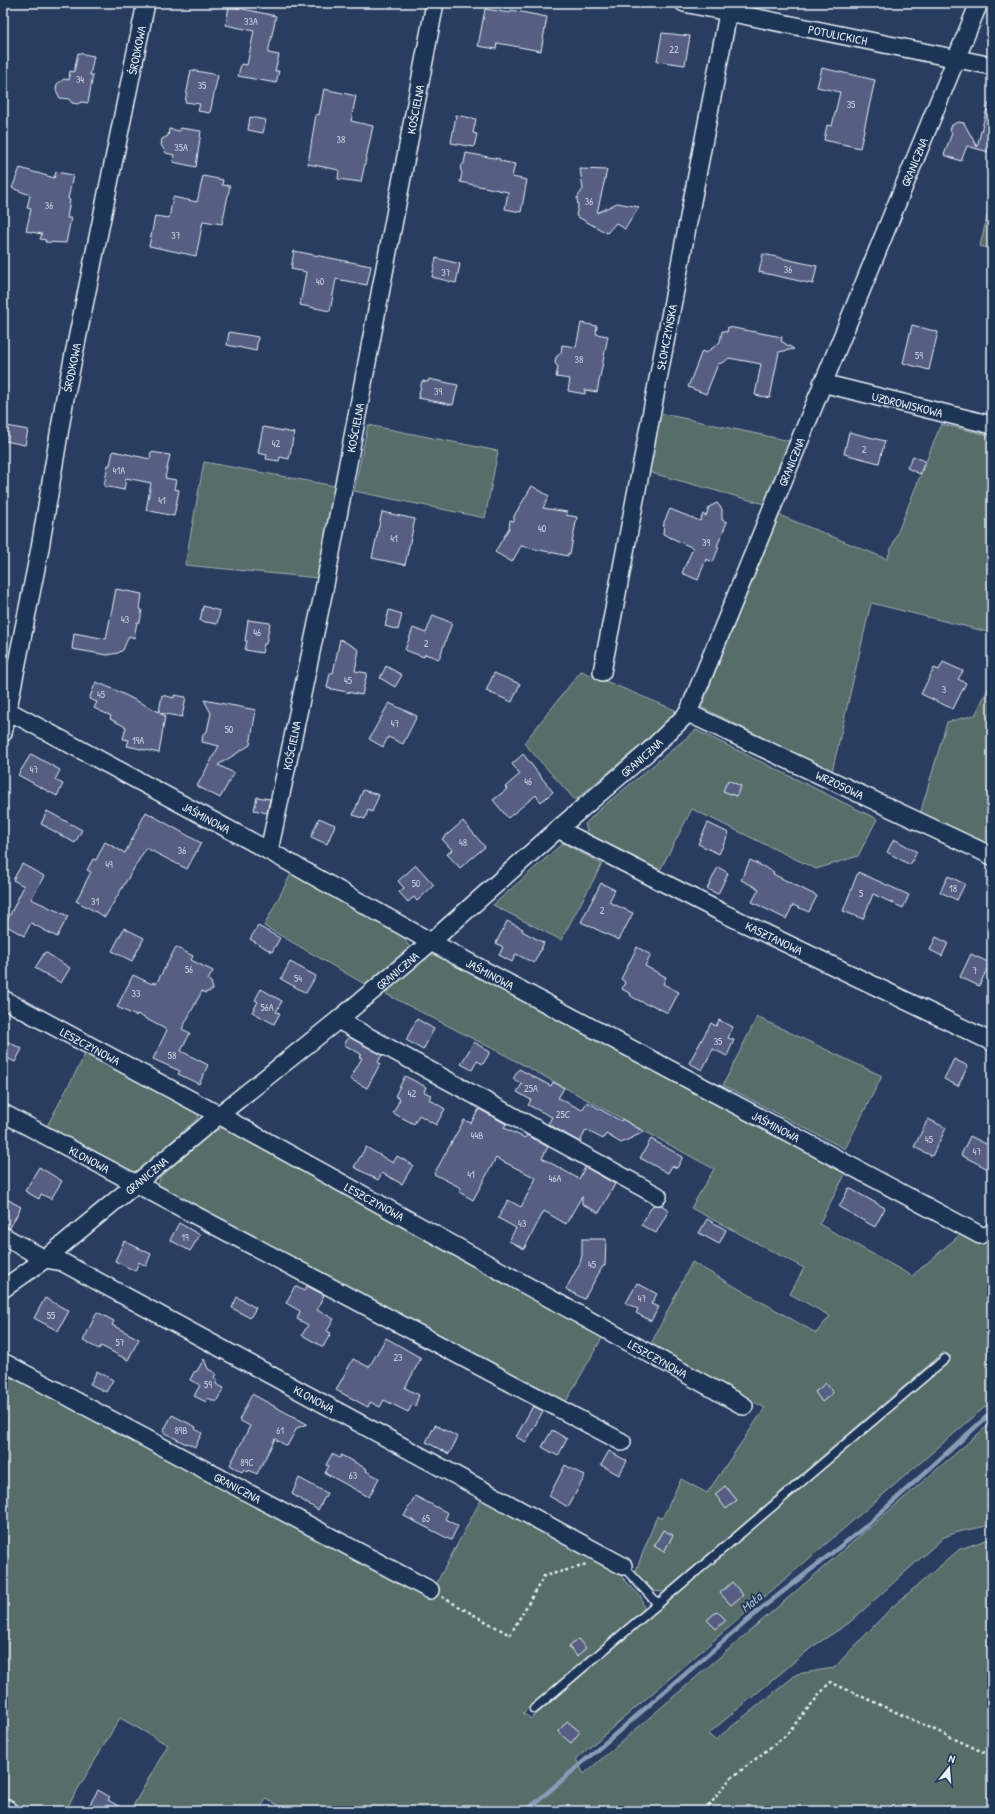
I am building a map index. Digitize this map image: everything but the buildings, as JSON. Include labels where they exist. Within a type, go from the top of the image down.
[{"type":"street","name":"ŚRODKOWA","points":[[3,733],[5,709],[40,548],[65,398],[146,3]]},
{"type":"street","name":"KOŚCIELNA","points":[[269,851],[324,590],[435,3]]},
{"type":"street","name":"POTULICKICH","points":[[684,3],[729,7],[992,66]]},
{"type":"street","name":"GRANICZNA","points":[[3,1289],[45,1259],[219,1115],[338,1020],[431,942],[558,829],[649,751],[688,713],[822,383],[957,58],[978,3]]},
{"type":"street","name":"SŁOMCZYŃSKA","points":[[602,672],[729,7]]},
{"type":"street","name":"UZDROWISKOWA","points":[[822,383],[992,425]]},
{"type":"street","name":"JAŚMINOWA","points":[[5,709],[269,851],[431,942],[986,1230]]},
{"type":"street","name":"WRZOSOWA","points":[[688,713],[992,856]]},
{"type":"street","name":"KASZTANOWA","points":[[558,829],[716,910],[992,1042]]},
{"type":"street","name":"LESZCZYNOWA","points":[[3,999],[219,1115],[744,1406]]},
{"type":"street","points":[[338,1020],[658,1196]]},
{"type":"street","name":"KLONOWA","points":[[3,1113],[622,1442]]},
{"type":"street","name":"KLONOWA","points":[[3,1236],[45,1259],[62,1262],[617,1562]]},
{"type":"street","name":"GRANICZNA","points":[[3,1362],[430,1590]]},
{"type":"street","points":[[3,1807],[10,1811]]},
{"type":"lane","points":[[534,1709],[945,1359]]},
{"type":"lane","points":[[617,1562],[658,1604]]},
{"type":"path","points":[[430,1590],[510,1636],[544,1576],[617,1562]]},
{"type":"path","points":[[705,1811],[730,1779],[785,1736],[830,1682],[992,1756]]},
{"type":"green space","points":[[992,196],[992,249],[980,246]]},
{"type":"green space","points":[[659,413],[790,441],[764,504],[648,472]]},
{"type":"green space","points":[[941,424],[992,436],[992,633],[871,603],[832,772],[701,707],[779,515],[887,559]]},
{"type":"green space","points":[[368,425],[498,451],[485,518],[354,491]]},
{"type":"green space","points":[[204,462],[335,486],[318,578],[185,565]]},
{"type":"green space","points":[[581,671],[675,710],[673,718],[575,800],[524,743]]},
{"type":"green space","points":[[989,687],[992,688],[992,845],[920,814],[947,722],[975,715]]},
{"type":"green space","points":[[696,730],[877,819],[858,856],[816,869],[692,809],[660,870],[588,835],[585,824],[600,809]]},
{"type":"green space","points":[[563,843],[602,864],[561,940],[493,905]]},
{"type":"green space","points":[[292,872],[401,933],[410,948],[368,986],[264,926]]},
{"type":"green space","points":[[440,951],[847,1171],[819,1224],[912,1276],[962,1233],[981,1243],[992,1235],[992,1401],[576,1759],[584,1774],[992,1422],[992,1525],[958,1532],[944,1537],[849,1623],[812,1647],[708,1734],[715,1740],[797,1674],[834,1668],[891,1608],[960,1549],[992,1538],[992,1811],[289,1811],[266,1799],[259,1811],[130,1811],[168,1745],[120,1718],[65,1811],[29,1811],[3,1797],[3,1367],[435,1586],[483,1496],[608,1562],[641,1597],[644,1609],[523,1713],[531,1719],[951,1357],[944,1352],[664,1592],[654,1591],[635,1573],[657,1516],[662,1519],[681,1479],[707,1493],[765,1408],[651,1344],[692,1262],[816,1333],[830,1316],[790,1294],[804,1268],[691,1208],[714,1169],[505,1055],[384,993],[430,954]]},
{"type":"green space","points":[[757,1017],[882,1076],[845,1149],[723,1085]]},
{"type":"green space","points":[[87,1051],[199,1114],[198,1118],[136,1173],[128,1173],[46,1128]]},
{"type":"green space","points":[[221,1128],[230,1130],[603,1336],[564,1405],[162,1190],[158,1185],[160,1177],[213,1132]]},
{"type":"waterway","name":"Mała","points":[[526,1811],[762,1608],[865,1527],[992,1412]]}]
